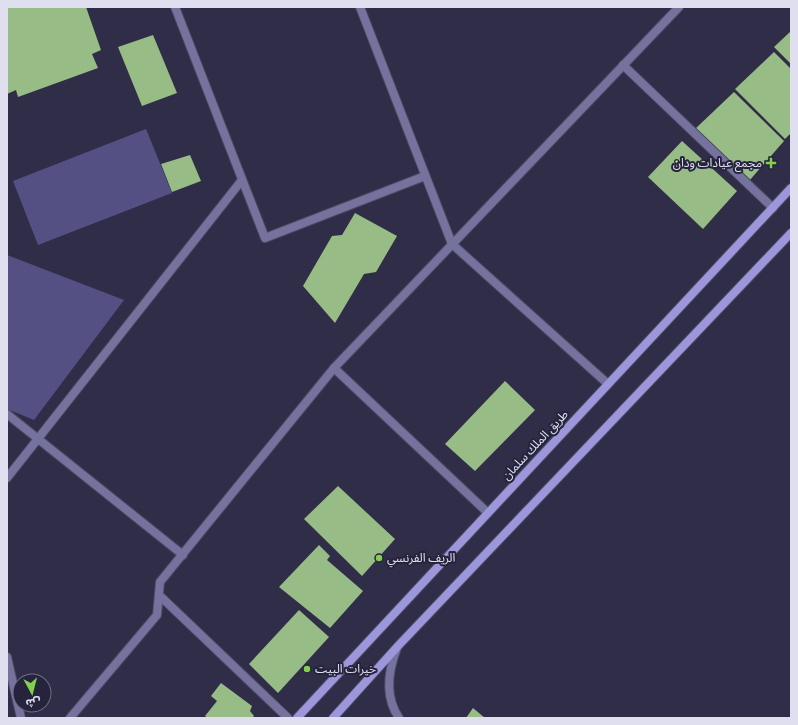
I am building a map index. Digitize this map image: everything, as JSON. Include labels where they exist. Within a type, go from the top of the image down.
[{"type":"main road","name":"طريق الملك سلمان","points":[[297,718],[791,188]]},
{"type":"main road","points":[[333,718],[398,646],[791,233]]},
{"type":"street","points":[[175,7],[265,238],[425,176]]},
{"type":"street","points":[[360,7],[452,244],[608,384]]},
{"type":"street","points":[[70,718],[157,615],[160,582],[334,368],[679,7]]},
{"type":"street","points":[[623,66],[773,208]]},
{"type":"street","points":[[7,478],[242,180]]},
{"type":"street","points":[[334,368],[488,514]]},
{"type":"street","points":[[7,414],[182,555]]},
{"type":"street","points":[[159,595],[288,718]]},
{"type":"street","points":[[398,646],[391,663],[389,690],[391,702],[398,718]]},
{"type":"street","points":[[7,657],[21,718]]},
{"type":"shaded area","points":[[146,129],[172,193],[38,245],[13,181]]},
{"type":"shaded area","points":[[7,255],[124,300],[34,420],[7,409]]},
{"type":"building","points":[[7,7],[86,7],[101,50],[92,54],[98,68],[18,97],[16,90],[7,94]]},
{"type":"building","points":[[791,31],[791,64],[774,47]]},
{"type":"building","points":[[153,35],[177,93],[142,106],[118,47]]},
{"type":"building","points":[[774,52],[791,69],[791,133],[785,139],[735,89]]},
{"type":"building","points":[[734,92],[784,141],[749,181],[695,129]]},
{"type":"building","points":[[682,141],[737,191],[703,229],[648,177]]},
{"type":"building","points":[[190,155],[201,181],[172,192],[161,164]]},
{"type":"building","points":[[355,213],[397,236],[376,272],[364,274],[335,323],[303,286],[332,236],[342,235]]},
{"type":"building","points":[[505,381],[535,410],[475,471],[445,444]]},
{"type":"building","points":[[338,486],[395,539],[362,576],[304,519]]},
{"type":"building","points":[[319,545],[330,556],[327,560],[363,591],[330,628],[279,587]]},
{"type":"building","points":[[299,610],[329,637],[278,693],[249,664]]},
{"type":"building","points":[[221,683],[252,706],[250,711],[254,716],[252,718],[208,718],[205,716],[217,701],[211,696]]},
{"type":"building","points":[[473,708],[485,718],[466,718]]},
{"type":"place","name":"مجمع عيادات ودان","points":[[771,163]]},
{"type":"place","name":"الريف الفرنسي","points":[[379,558]]},
{"type":"place","name":"خيرات البيت","points":[[307,669]]}]
